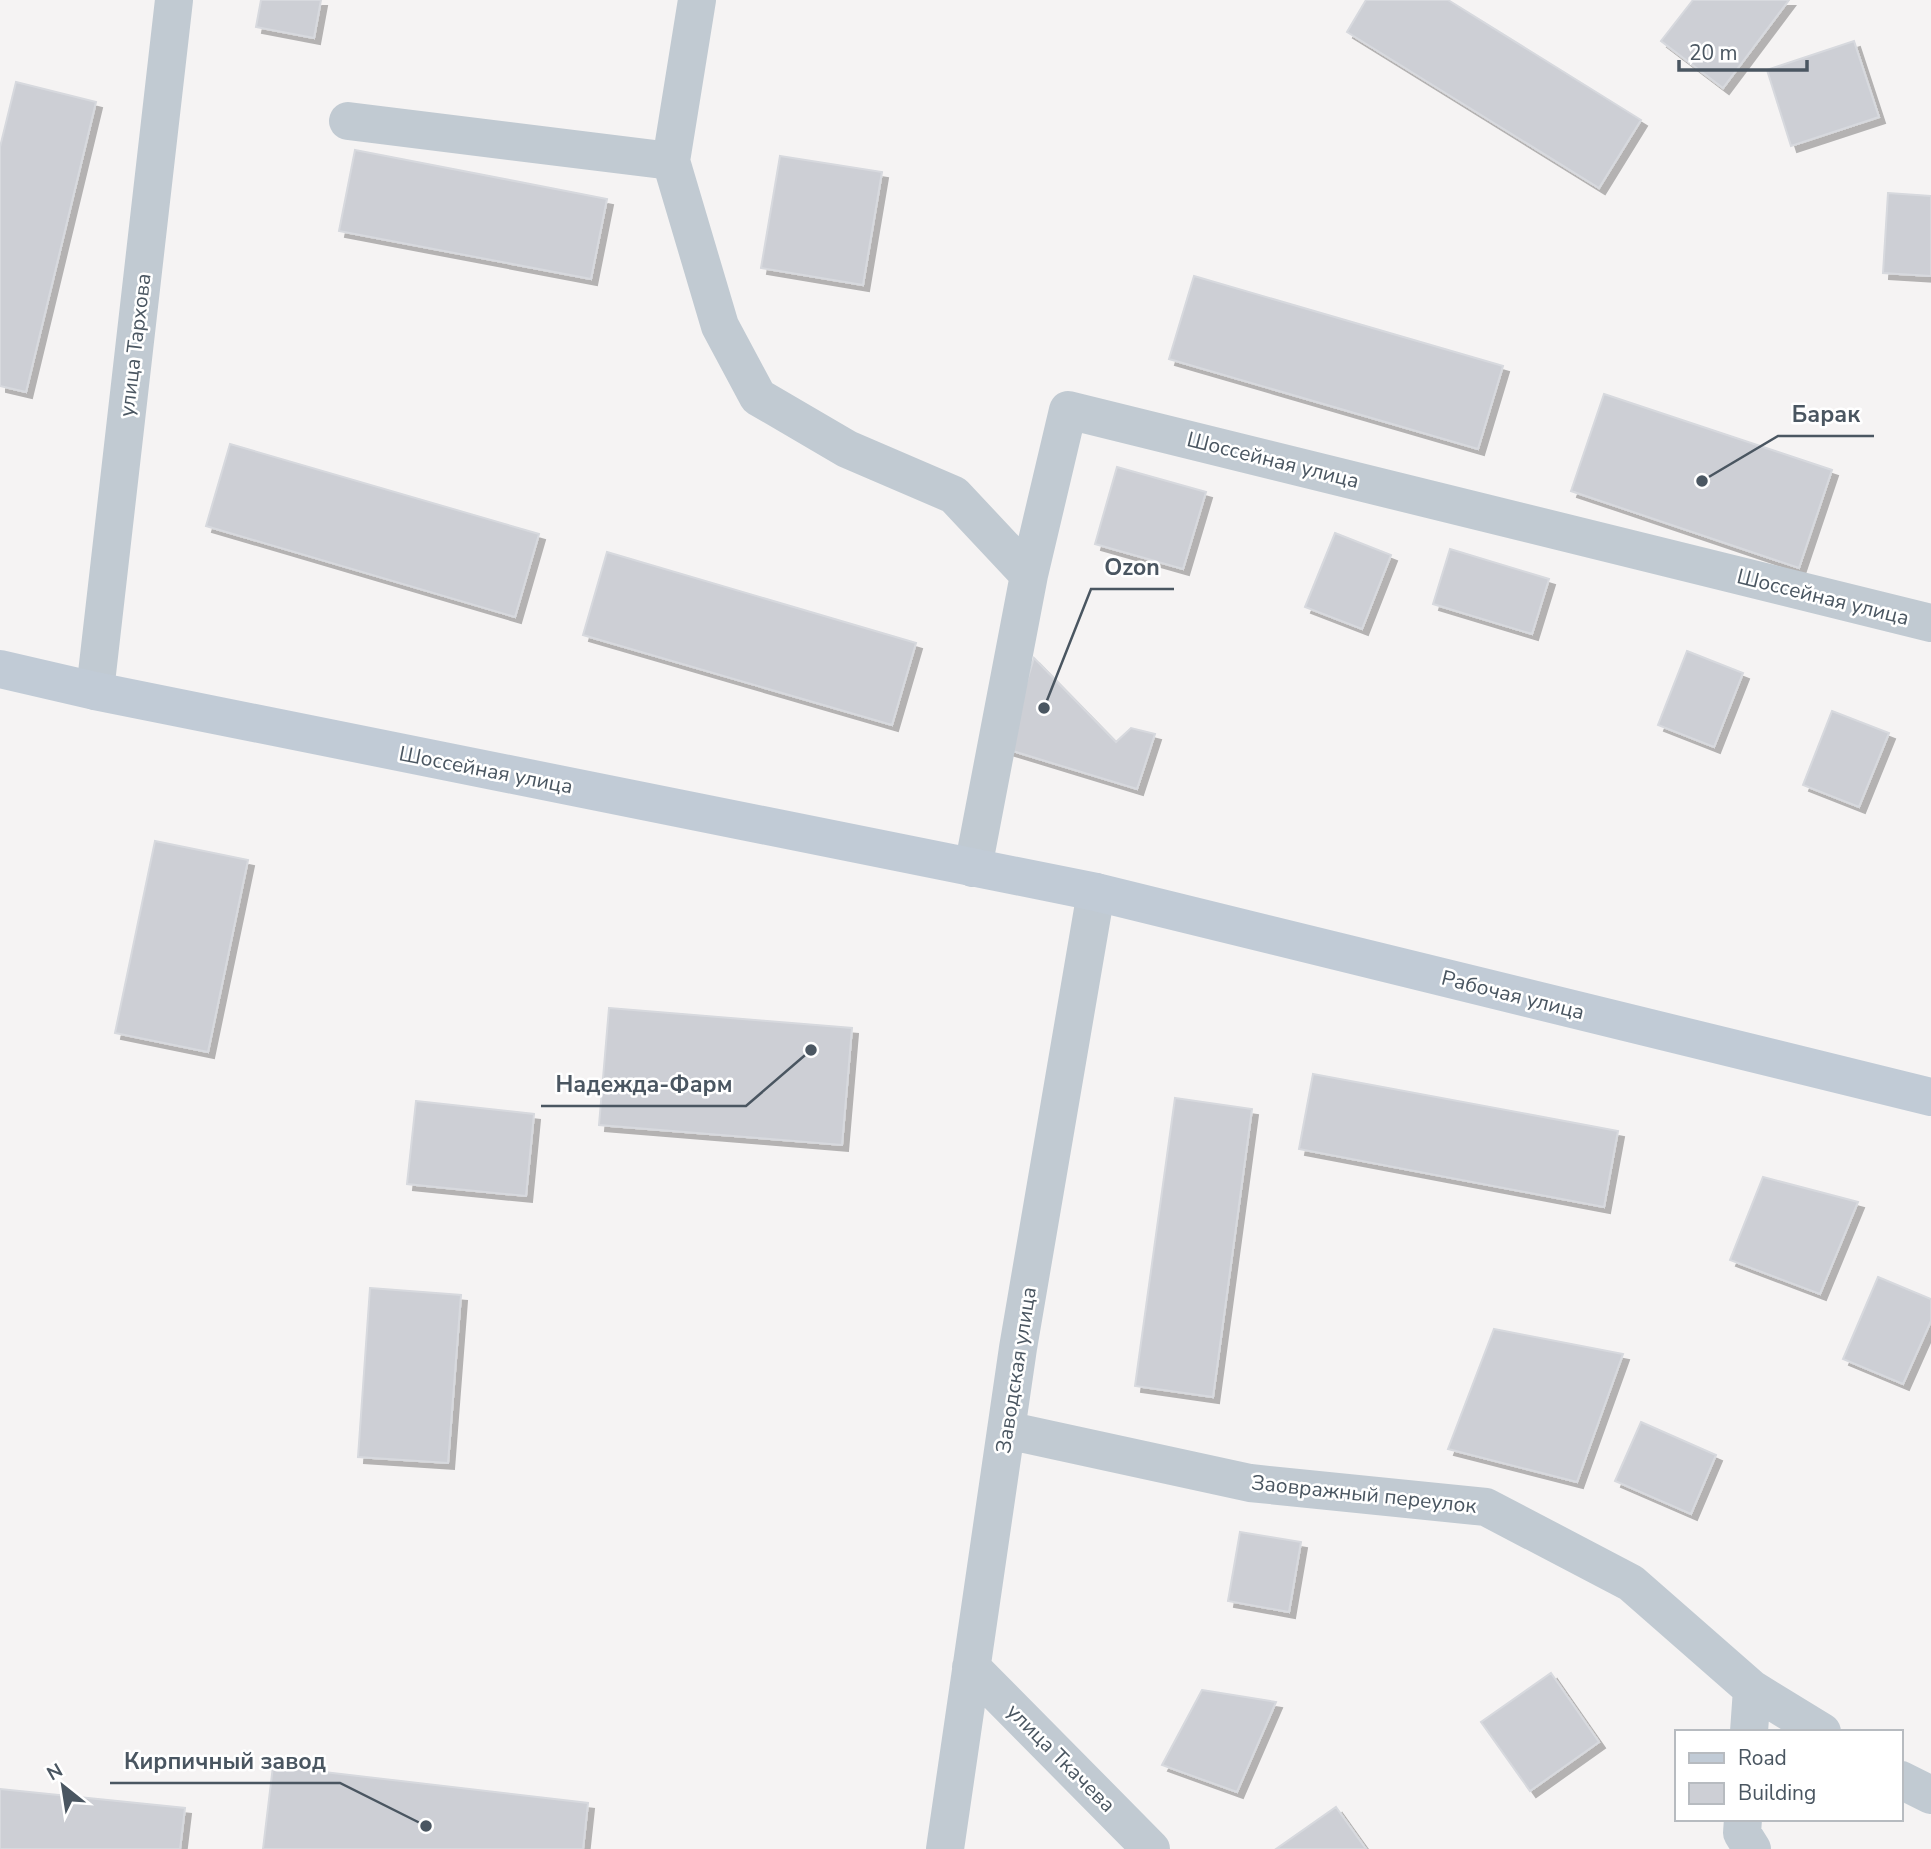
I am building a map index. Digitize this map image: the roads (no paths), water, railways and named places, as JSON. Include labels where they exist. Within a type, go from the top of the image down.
[{"type":"main road","name":"Шоссейная улица","points":[[0,669],[95,691],[1096,892]]},
{"type":"main road","name":"Рабочая улица","points":[[1096,892],[1931,1097]]},
{"type":"street","name":"улица Тархова","points":[[95,691],[174,0]]},
{"type":"street","points":[[696,0],[671,161],[720,326],[758,397],[847,449],[954,495],[1029,575]]},
{"type":"street","points":[[348,121],[671,161]]},
{"type":"street","name":"Шоссейная улица","points":[[973,868],[1029,575],[1068,410],[1931,623]]},
{"type":"street","name":"Заводская улица","points":[[945,1849],[1018,1348],[1096,892]]},
{"type":"street","name":"Заовражный переулок","points":[[1006,1430],[1250,1483],[1486,1507],[1631,1583],[1752,1689],[1819,1730]]},
{"type":"street","name":"улица Ткачева","points":[[971,1667],[1151,1849]]},
{"type":"street","points":[[1749,1730],[1752,1689]]},
{"type":"street","points":[[1903,1781],[1931,1796]]},
{"type":"street","points":[[1743,1821],[1742,1833],[1752,1849]]},
{"type":"place","name":"Барак","points":[[1702,481]]},
{"type":"place","name":"Ozon","points":[[1044,708]]},
{"type":"place","name":"Надежда-Фарм","points":[[811,1050]]},
{"type":"place","name":"Кирпичный завод","points":[[426,1826]]}]
